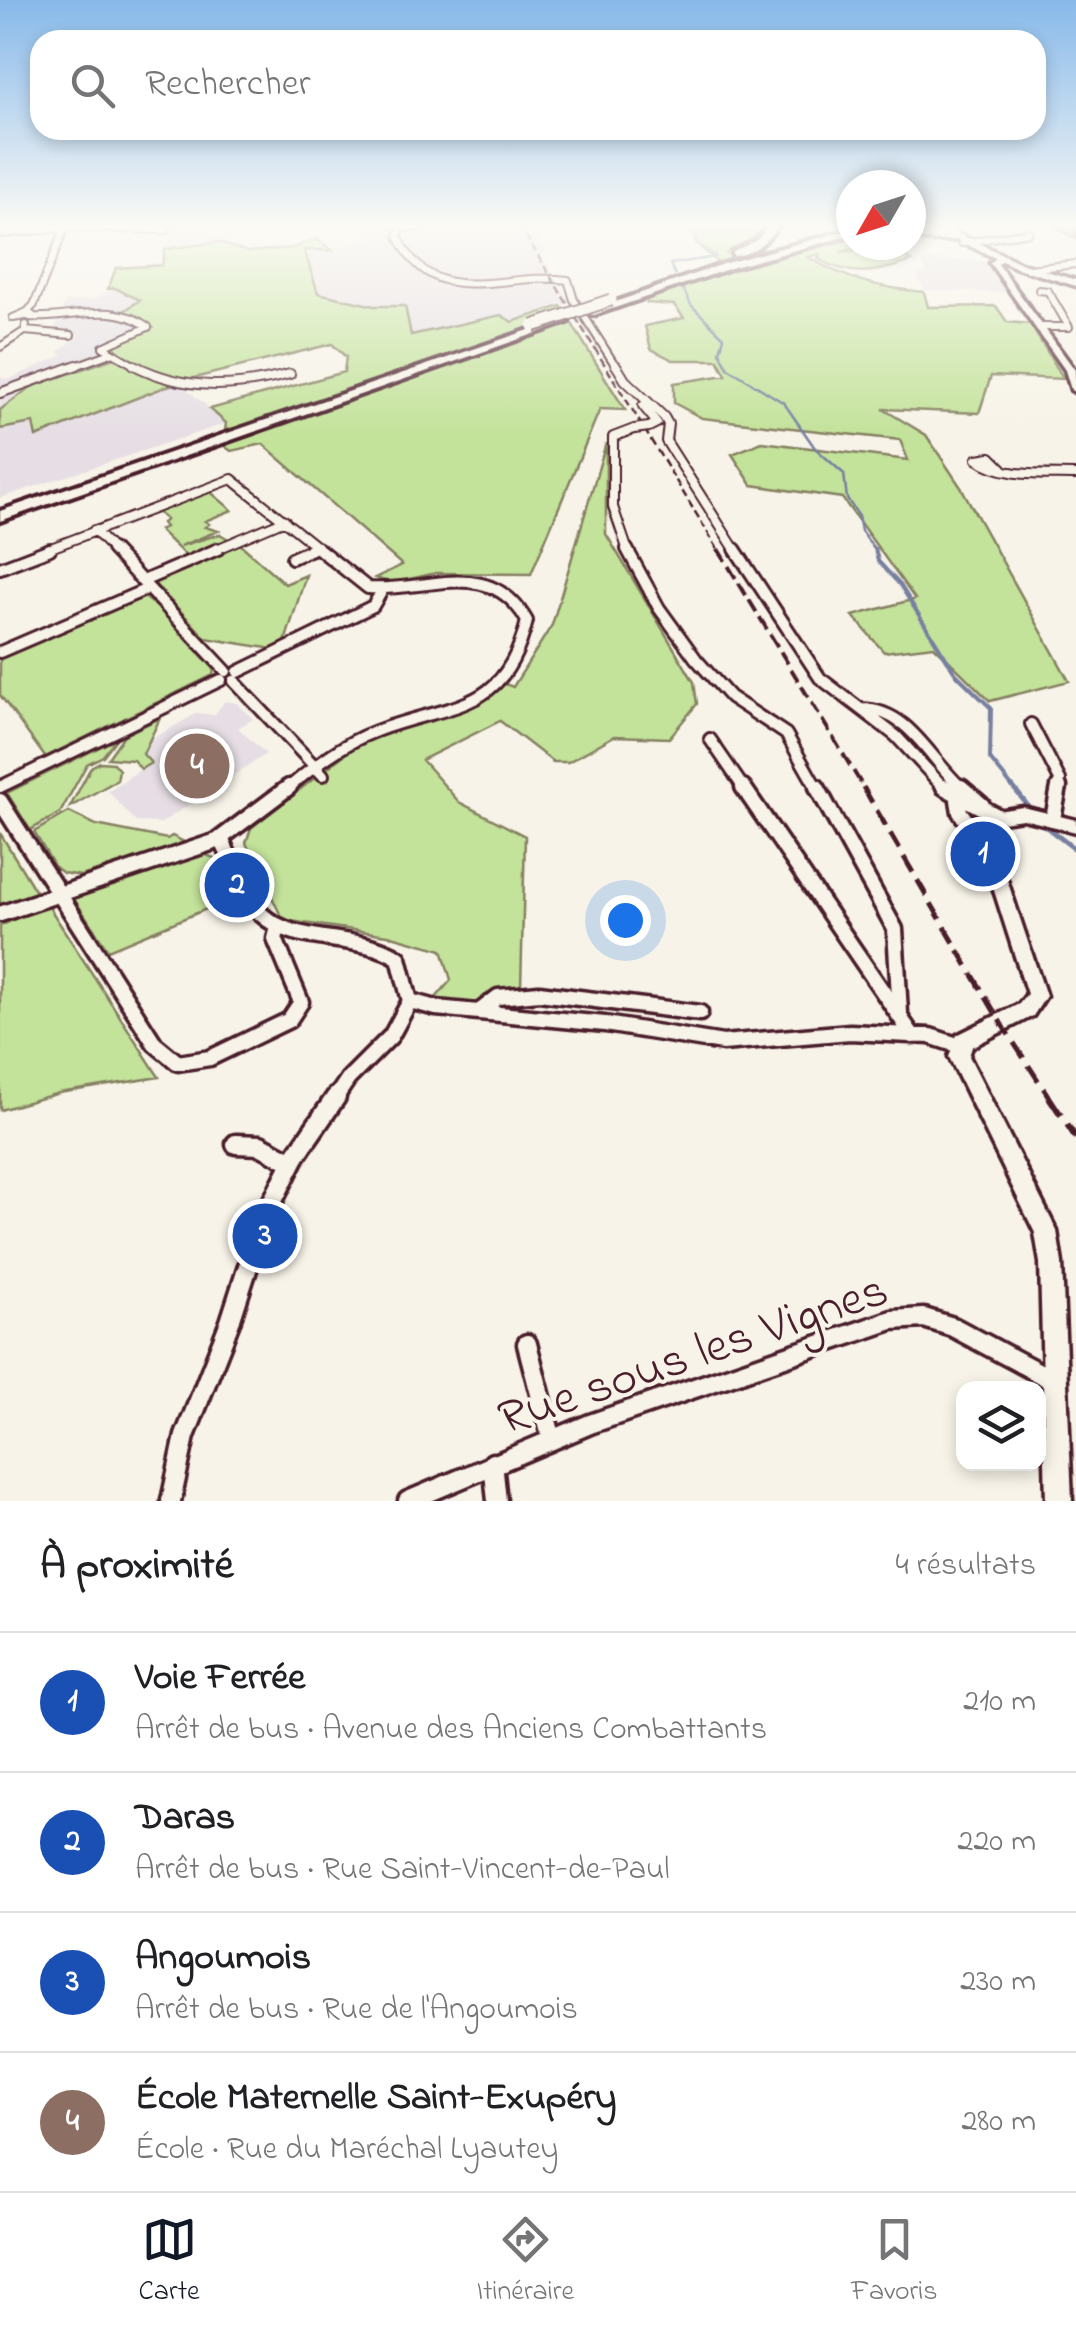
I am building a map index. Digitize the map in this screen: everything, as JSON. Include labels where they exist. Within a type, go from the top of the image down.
[{"type":"highway","points":[[0,507],[626,295]]},
{"type":"highway","points":[[0,516],[645,295]]},
{"type":"street","points":[[0,347],[26,320],[38,295]]},
{"type":"street","points":[[572,295],[656,423],[614,437],[612,503],[618,529],[689,654],[732,699],[781,728],[792,742],[895,929],[898,945],[893,984],[900,1013]]},
{"type":"street","points":[[1016,295],[1074,385]]},
{"type":"street","points":[[1038,327],[1069,327],[1050,295]]},
{"type":"street","points":[[26,320],[112,314],[134,317],[147,325],[103,347],[152,377],[248,386],[290,374]]},
{"type":"street","points":[[2,316],[71,335]]},
{"type":"street","points":[[0,393],[111,353]]},
{"type":"street","points":[[641,398],[664,417],[668,424],[666,442],[678,465],[809,663],[830,687],[896,736],[958,800],[993,813],[1039,816],[1076,826]]},
{"type":"street","points":[[1003,469],[1076,475]]},
{"type":"street","points":[[0,568],[226,480],[238,480],[368,588],[476,582],[513,599],[523,609],[527,621],[516,662],[503,682],[466,706],[358,738],[320,772],[221,839],[59,890],[0,914]]},
{"type":"street","points":[[0,652],[285,520]]},
{"type":"street","points":[[94,530],[320,772]]},
{"type":"street","points":[[292,558],[318,546]]},
{"type":"street","points":[[0,787],[374,606],[382,590]]},
{"type":"street","points":[[862,710],[892,711],[905,720],[941,769],[993,813]]},
{"type":"street","points":[[1031,724],[1060,780],[1039,816]]},
{"type":"street","points":[[710,740],[913,1036]]},
{"type":"street","points":[[958,800],[960,812],[992,856]]},
{"type":"street","points":[[0,802],[156,1044],[170,1059],[188,1064],[289,1020],[298,1011],[301,1002],[275,939],[278,927]]},
{"type":"street","points":[[993,813],[989,837],[992,856],[1037,996],[1026,1010],[969,1037],[960,1046],[961,1066],[1026,1185],[1046,1232],[1051,1263],[1059,1501]]},
{"type":"street","points":[[171,1501],[185,1436],[230,1322],[264,1220],[292,1162],[348,1079],[391,1036],[410,1000],[399,958],[382,947],[278,927],[258,911],[221,839]]},
{"type":"street","points":[[480,1011],[495,997],[512,994],[601,998],[700,1012]]},
{"type":"street","points":[[410,1000],[436,1008],[605,1024],[723,1044],[850,1032],[930,1036],[960,1046]]},
{"type":"street","points":[[236,1144],[260,1144],[292,1162]]},
{"type":"street","name":"Rue sous les Vignes","points":[[408,1501],[492,1462],[892,1320],[924,1318],[953,1327],[1056,1382]]},
{"type":"street","points":[[528,1344],[552,1440]]},
{"type":"street","points":[[492,1462],[497,1501]]},
{"type":"shaded area","points":[[102,295],[130,295],[141,300],[125,310],[154,328],[112,345],[124,354],[31,387],[0,410],[0,378],[9,379],[63,355],[58,352],[80,335],[53,332],[66,302]]},
{"type":"shaded area","points":[[327,295],[565,295],[570,303],[512,322],[501,315],[411,335],[405,306],[374,306]]},
{"type":"shaded area","points":[[178,382],[227,423],[0,498],[0,429],[33,423],[36,437]]},
{"type":"shaded area","points":[[225,701],[237,703],[253,719],[238,728],[266,754],[161,823],[136,822],[108,791],[150,763],[143,755],[149,741],[197,713],[214,715]]},
{"type":"green space","points":[[130,295],[327,295],[374,306],[405,306],[411,335],[501,315],[512,322],[561,306],[625,410],[600,409],[531,574],[436,573],[392,583],[375,578],[402,565],[263,444],[231,451],[223,445],[226,423],[210,409],[344,372],[346,357],[332,344],[178,382],[36,437],[33,423],[0,429],[0,410],[31,387],[123,355],[111,344],[153,328],[124,311],[140,300]]},
{"type":"green space","points":[[658,295],[925,295],[928,307],[996,306],[1007,322],[1030,324],[1064,379],[991,376],[979,413],[883,409],[926,435],[962,489],[1069,681],[990,701],[934,646],[884,652],[853,616],[915,599],[842,498],[752,485],[732,454],[762,442],[908,460],[900,440],[702,418],[674,403],[674,383],[726,375],[718,360],[673,360],[651,349],[645,326],[684,318],[674,305],[645,300]]},
{"type":"green space","points":[[606,443],[606,534],[694,682],[697,704],[669,738],[614,736],[568,762],[553,762],[500,721],[422,760],[459,802],[525,836],[521,987],[495,993],[473,1004],[435,999],[451,980],[442,950],[388,935],[283,920],[246,843],[251,828],[370,739],[462,710],[484,701],[505,684],[513,687],[552,625]]},
{"type":"green space","points":[[207,489],[232,510],[205,521],[209,524],[205,527],[218,531],[180,546],[220,534],[230,540],[187,557],[159,530],[165,527],[162,523],[166,520],[155,510]]},
{"type":"green space","points":[[239,543],[285,584],[306,575],[285,642],[273,649],[206,638],[152,581]]},
{"type":"green space","points":[[142,595],[176,622],[174,626],[214,669],[213,675],[45,757],[0,695],[0,655]]},
{"type":"green space","points":[[160,718],[143,754],[151,763],[141,769],[133,760],[108,758],[124,735]]},
{"type":"green space","points":[[116,739],[103,756],[87,764],[60,813],[30,830],[7,793]]},
{"type":"green space","points":[[100,762],[113,763],[119,770],[117,780],[70,807],[91,767]]},
{"type":"green space","points":[[69,812],[96,825],[167,839],[172,836],[186,843],[81,876],[63,873],[54,866],[34,832]]},
{"type":"green space","points":[[0,833],[36,892],[0,906]]},
{"type":"green space","points":[[201,853],[214,858],[222,871],[217,878],[221,889],[228,888],[233,898],[108,950],[74,899],[74,896]]},
{"type":"green space","points":[[47,904],[159,1077],[59,1093],[0,1110],[0,926]]},
{"type":"waterway","points":[[686,295],[724,337],[720,352],[728,368],[784,403],[815,448],[844,474],[847,499],[858,515],[861,531],[875,550]]},
{"type":"waterway","points":[[875,550],[878,561],[900,585],[956,674],[991,708],[990,759],[1015,790]]},
{"type":"waterway","points":[[1013,787],[1032,811]]},
{"type":"waterway","points":[[1041,823],[1076,850]]},
{"type":"railway","points":[[562,295],[719,551]]},
{"type":"railway","points":[[718,549],[865,790]]},
{"type":"railway","points":[[863,787],[1001,1023],[1051,1100]]},
{"type":"railway","points":[[1049,1097],[1076,1138]]},
{"type":"place","name":"École Maternelle Saint-Exupéry","points":[[197,766]]},
{"type":"place","name":"Voie Ferrée","points":[[983,854]]},
{"type":"place","name":"Daras","points":[[237,885]]},
{"type":"place","name":"Angoumois","points":[[265,1236]]}]
